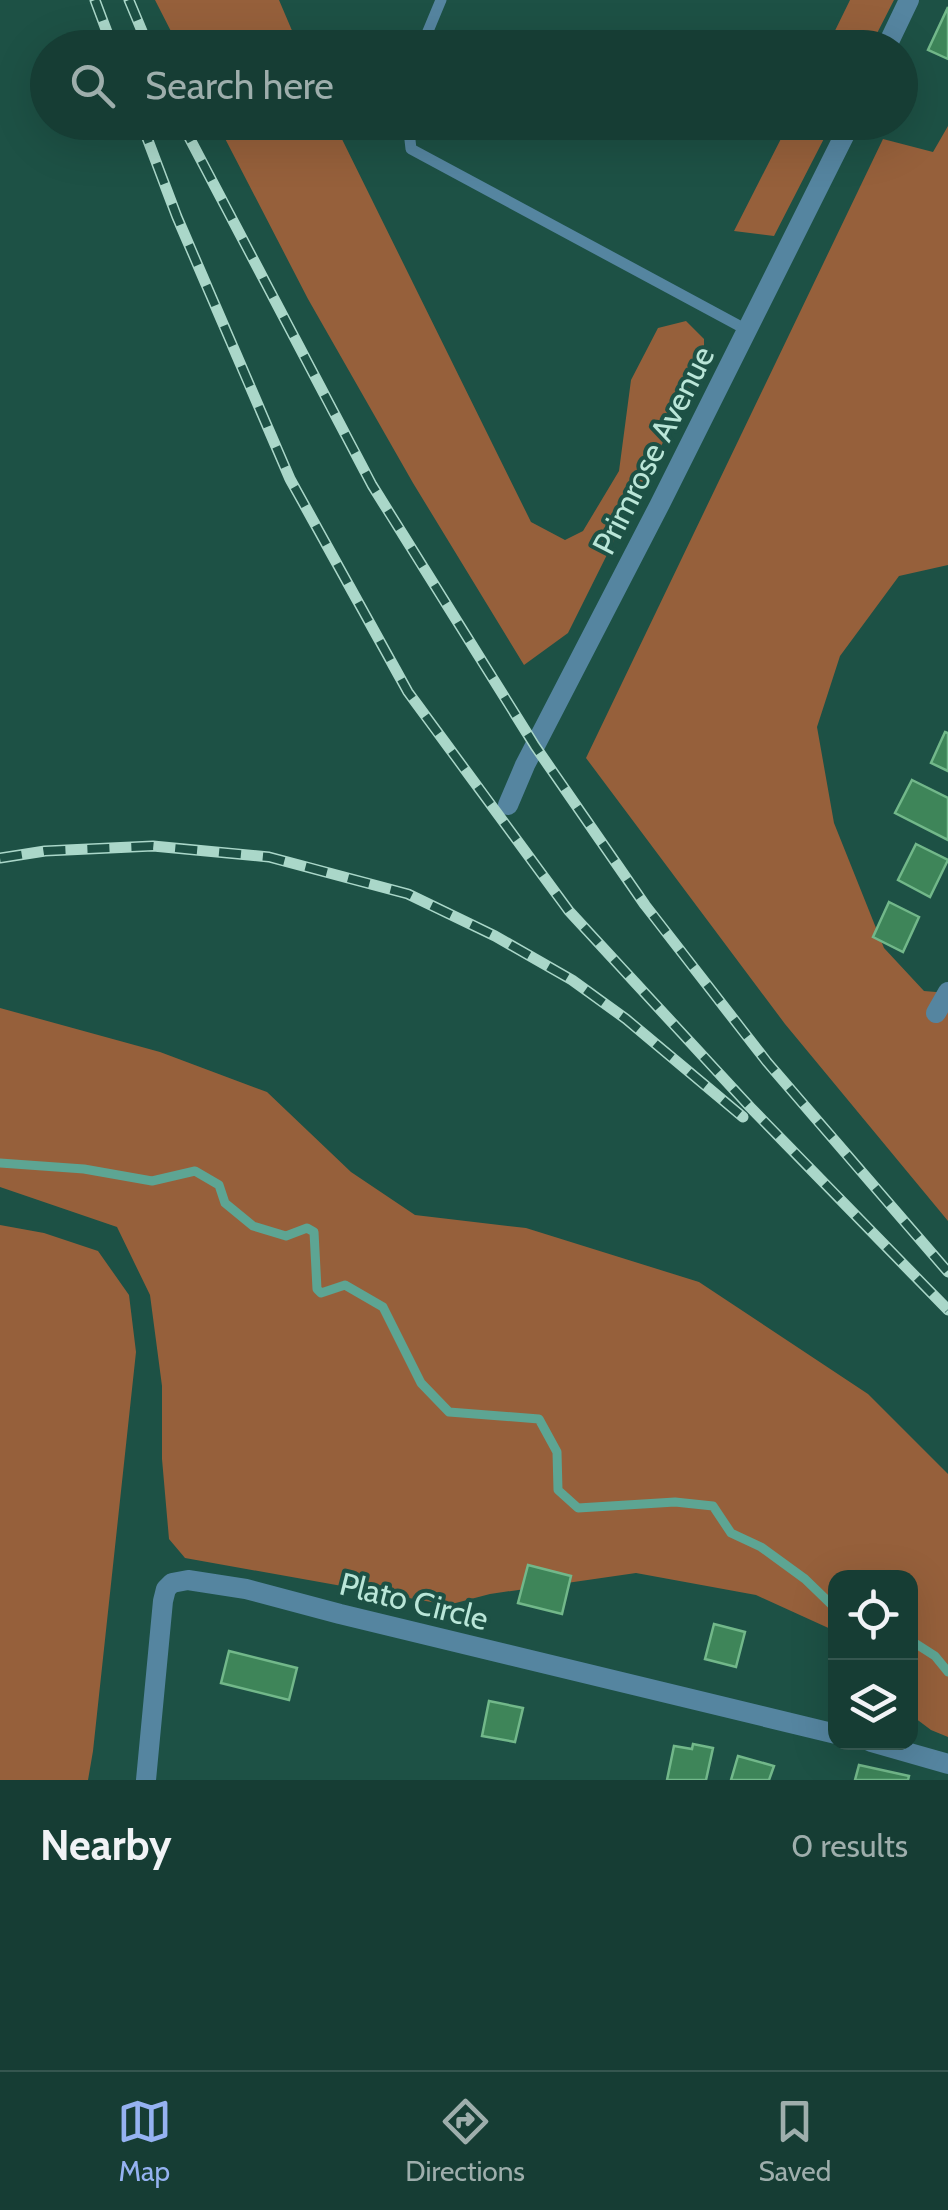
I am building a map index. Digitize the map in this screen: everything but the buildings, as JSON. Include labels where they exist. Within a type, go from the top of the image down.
[{"type":"street","points":[[895,30],[909,0]]},
{"type":"street","name":"Primrose Avenue","points":[[508,805],[525,764],[660,506],[841,140]]},
{"type":"street","points":[[936,1014],[948,992]]},
{"type":"street","name":"Plato Circle","points":[[146,1780],[163,1602],[172,1583],[188,1580],[246,1588],[828,1732]]},
{"type":"street","points":[[899,1750],[948,1764]]},
{"type":"lane","points":[[428,30],[441,0]]},
{"type":"lane","points":[[410,140],[411,150],[747,330]]},
{"type":"shaded area","points":[[155,0],[279,0],[292,30],[170,30]]},
{"type":"shaded area","points":[[850,0],[894,0],[879,30],[835,30]]},
{"type":"shaded area","points":[[948,126],[948,565],[899,576],[840,656],[817,727],[834,823],[884,948],[924,991],[948,993],[948,1221],[785,1024],[586,758],[883,140],[933,152]]},
{"type":"shaded area","points":[[226,140],[342,140],[531,522],[565,540],[583,531],[619,471],[631,380],[658,328],[686,321],[704,339],[704,360],[568,633],[524,665],[413,483],[308,299]]},
{"type":"shaded area","points":[[780,140],[823,140],[774,236],[734,231]]},
{"type":"shaded area","points":[[0,1008],[160,1052],[267,1092],[351,1172],[415,1215],[526,1228],[699,1282],[868,1394],[948,1474],[948,1737],[918,1720],[918,1570],[828,1570],[828,1628],[756,1595],[636,1573],[490,1594],[448,1605],[185,1558],[169,1539],[162,1459],[162,1386],[150,1295],[117,1227],[0,1187]]},
{"type":"shaded area","points":[[0,1225],[44,1233],[98,1251],[129,1295],[136,1352],[88,1780],[0,1780]]},
{"type":"waterway","points":[[0,1163],[84,1169],[152,1181],[195,1171],[219,1185],[225,1203],[253,1226],[286,1236],[307,1228],[314,1232],[317,1289],[321,1293],[345,1285],[383,1307],[421,1383],[449,1412],[539,1419],[557,1452],[558,1490],[578,1508],[675,1502],[713,1506],[731,1533],[761,1547],[828,1601]]},
{"type":"waterway","points":[[918,1645],[935,1656],[948,1672]]},
{"type":"railway","points":[[95,0],[106,30]]},
{"type":"railway","points":[[129,0],[142,30]]},
{"type":"railway","points":[[148,140],[290,479],[408,692],[569,911],[750,1107],[948,1310]]},
{"type":"railway","points":[[190,140],[372,485],[535,746],[645,905],[767,1062],[948,1272]]},
{"type":"railway","points":[[0,858],[45,851],[153,846],[269,857],[408,894],[495,936],[572,980],[626,1019],[743,1117]]}]
